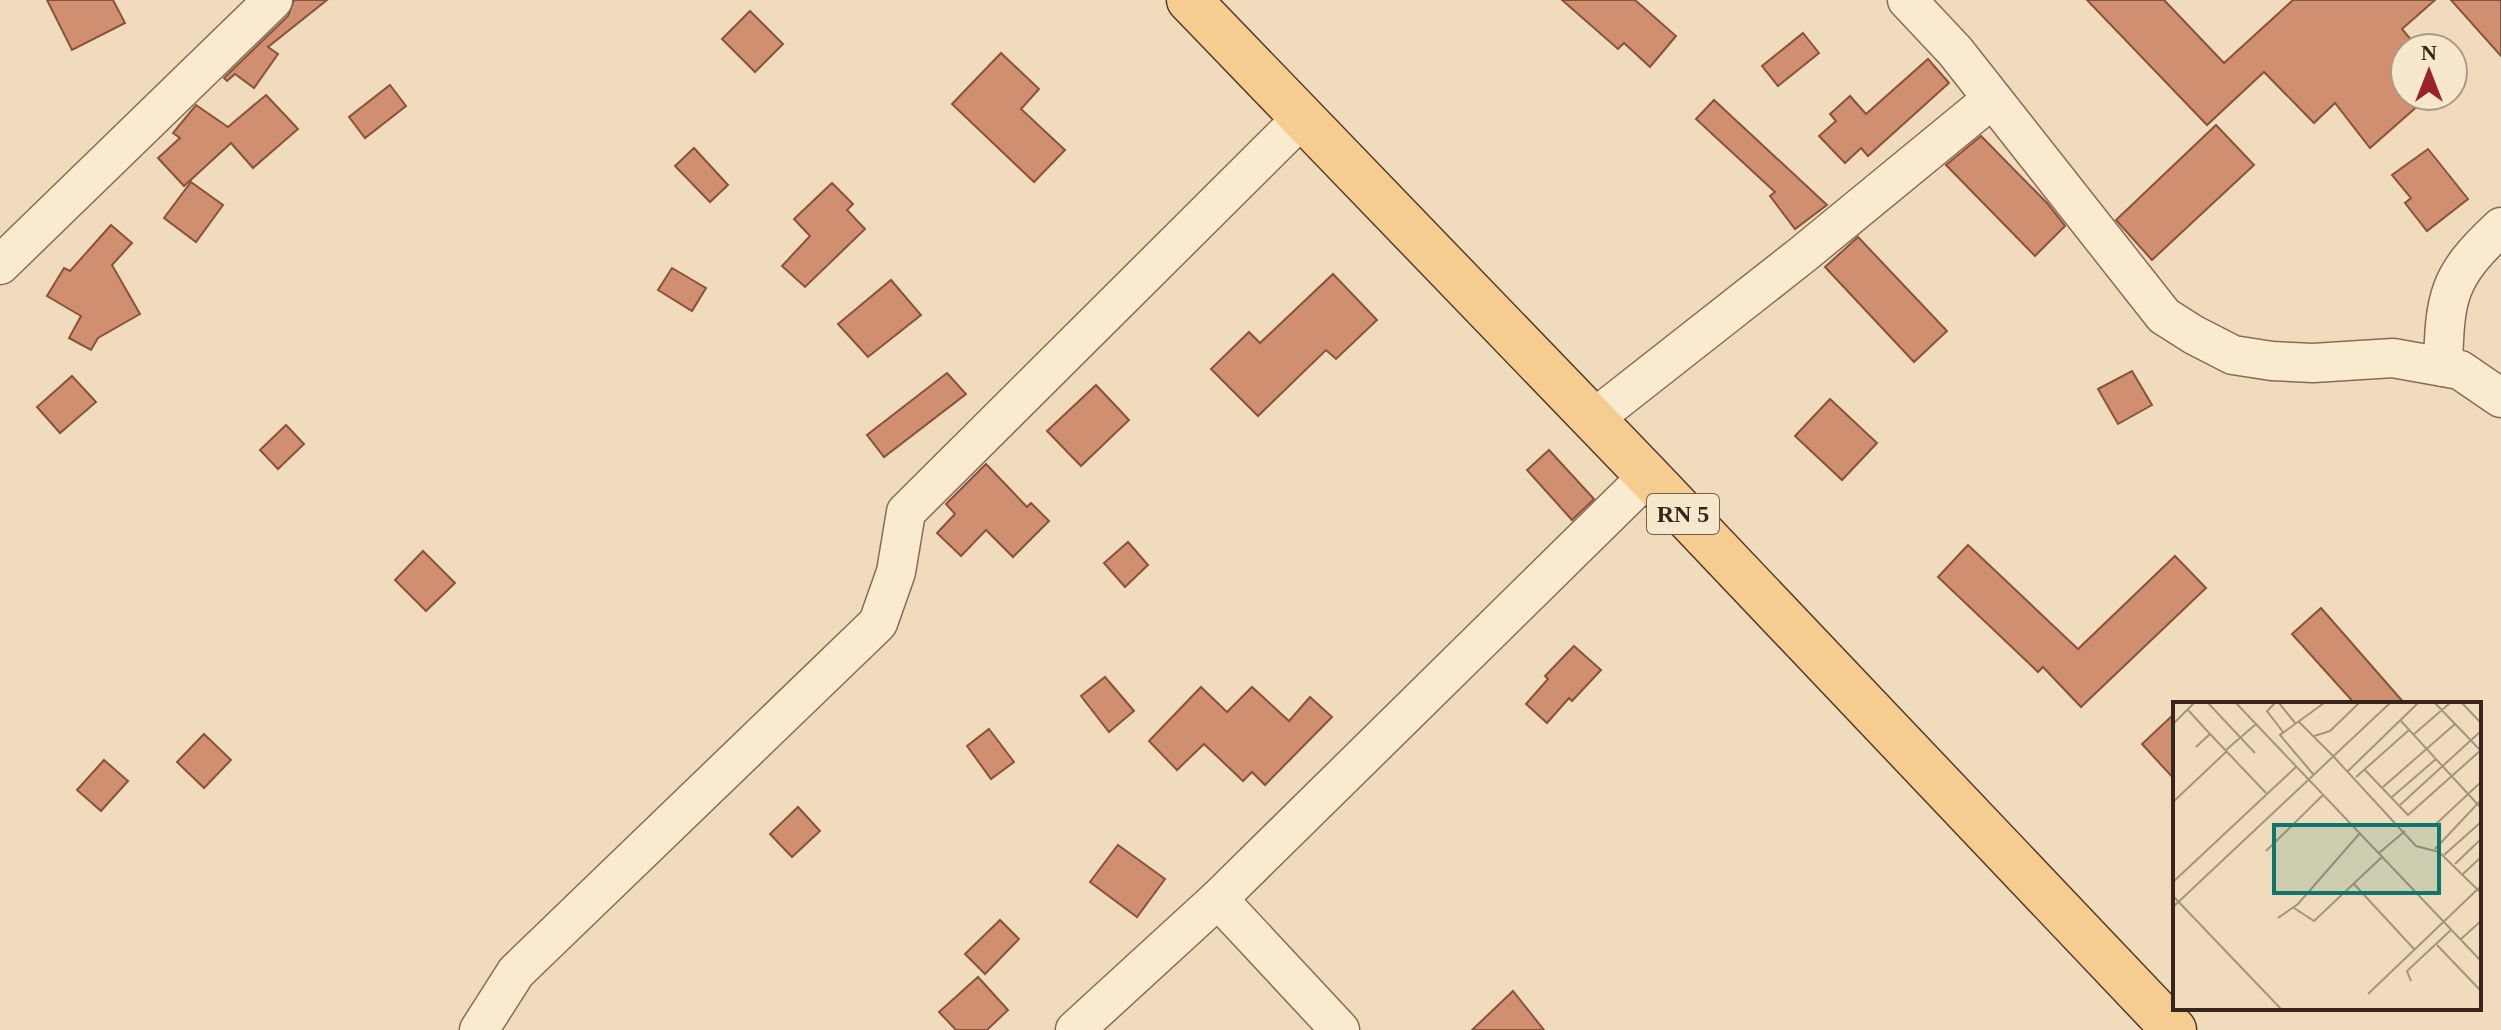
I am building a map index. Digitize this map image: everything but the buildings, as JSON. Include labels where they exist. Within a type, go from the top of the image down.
[{"type":"main road","name":"RN 5","points":[[1189,0],[1648,476],[2174,1030]]},
{"type":"street","points":[[0,265],[273,0]]},
{"type":"street","points":[[1907,0],[1955,51],[2164,316],[2233,355],[2272,361],[2393,358],[2460,370],[2501,398]]},
{"type":"street","points":[[1592,420],[1992,99]]},
{"type":"street","points":[[479,1030],[516,972],[878,623],[896,572],[906,512],[1302,118]]},
{"type":"street","points":[[2443,367],[2445,313],[2457,275],[2501,227]]},
{"type":"street","points":[[1075,1030],[1218,899],[1648,476]]},
{"type":"street","points":[[1218,899],[1340,1030]]}]
